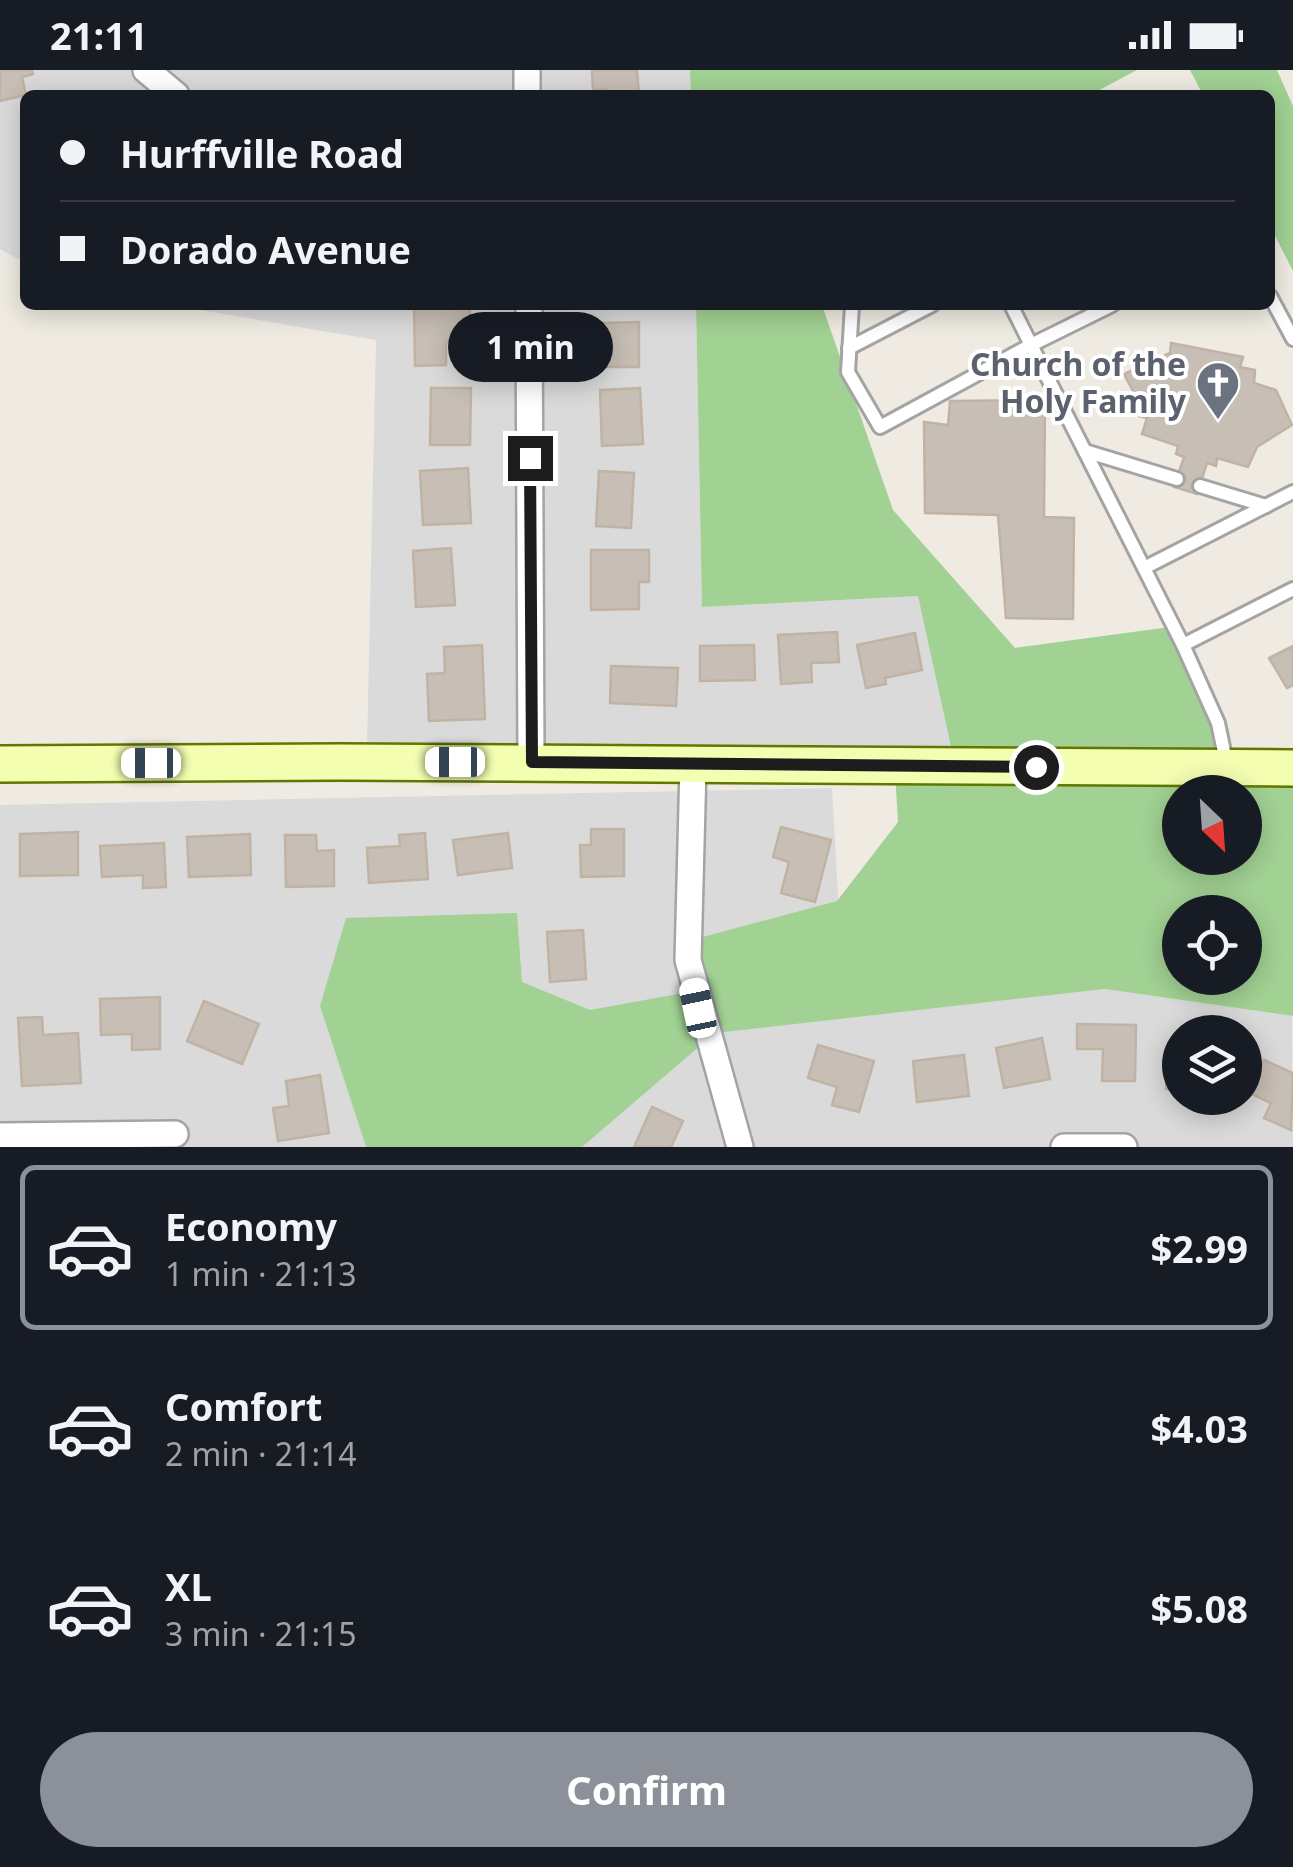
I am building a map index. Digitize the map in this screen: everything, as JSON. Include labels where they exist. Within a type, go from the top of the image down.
[{"type":"street","points":[[146,70],[170,90]]},
{"type":"street","points":[[529,310],[532,762]]},
{"type":"street","points":[[0,764],[532,762],[1293,768]]},
{"type":"street","points":[[693,766],[688,960],[740,1147]]},
{"type":"street","points":[[0,1136],[175,1134]]},
{"type":"street","points":[[1064,1147],[1124,1147]]},
{"type":"lane","points":[[1275,305],[1293,339]]},
{"type":"lane","points":[[852,310],[848,372],[880,426],[1102,310]]},
{"type":"lane","points":[[849,348],[922,310]]},
{"type":"lane","points":[[1013,310],[1184,645],[1218,722],[1227,768]]},
{"type":"lane","points":[[1085,451],[1177,479]]},
{"type":"lane","points":[[1200,486],[1266,506]]},
{"type":"lane","points":[[1144,568],[1293,492]]},
{"type":"lane","points":[[1184,645],[1293,588]]},
{"type":"shaded area","points":[[0,70],[690,70],[691,90],[20,90],[20,260],[0,249]]},
{"type":"shaded area","points":[[200,310],[696,310],[702,607],[918,596],[953,751],[367,746],[376,340]]},
{"type":"shaded area","points":[[832,788],[845,1018],[1105,989],[1292,1016],[1293,1147],[582,1147],[522,982],[517,914],[320,1006],[366,1147],[0,1147],[0,805]]},
{"type":"green space","points":[[690,70],[1137,70],[1099,90],[691,90]]},
{"type":"green space","points":[[1190,70],[1277,70],[1293,106],[1293,271],[1275,236],[1275,90],[1200,90]]},
{"type":"green space","points":[[696,310],[824,310],[893,510],[1015,648],[1170,627],[1225,751],[1293,752],[1293,1016],[1105,989],[715,1033],[582,1147],[366,1147],[320,1006],[346,918],[517,913],[522,982],[590,1010],[694,991],[688,941],[837,901],[898,822],[894,754],[952,751],[918,596],[702,607]]},
{"type":"building","points":[[0,70],[32,70],[33,74],[22,77],[25,90],[20,90],[20,96],[0,101]]},
{"type":"building","points":[[592,70],[637,70],[639,90],[593,90]]},
{"type":"building","points":[[414,310],[470,310],[470,341],[446,342],[446,365],[415,366]]},
{"type":"building","points":[[639,322],[639,367],[601,367],[601,323]]},
{"type":"building","name":"Church of the Holy Family","points":[[1171,343],[1243,357],[1240,367],[1255,370],[1254,383],[1276,390],[1292,425],[1257,447],[1248,467],[1217,458],[1216,466],[1207,463],[1197,494],[1174,487],[1184,457],[1176,454],[1178,446],[1142,434],[1147,418],[1139,416],[1141,406],[1124,374],[1170,353]]},
{"type":"building","points":[[431,388],[471,388],[470,445],[430,445]]},
{"type":"building","points":[[640,388],[643,444],[602,446],[600,390]]},
{"type":"building","points":[[1045,400],[1044,517],[1074,518],[1073,619],[1006,618],[998,515],[925,513],[924,422],[948,425],[950,401]]},
{"type":"building","points":[[468,468],[471,523],[423,525],[420,471]]},
{"type":"building","points":[[599,471],[634,473],[631,528],[596,526]]},
{"type":"building","points":[[451,548],[455,605],[416,607],[413,551]]},
{"type":"building","points":[[591,550],[649,550],[649,582],[639,582],[639,609],[591,610]]},
{"type":"building","points":[[837,632],[839,662],[811,663],[812,682],[781,684],[778,635]]},
{"type":"building","points":[[915,633],[922,670],[885,678],[886,684],[866,688],[857,645]]},
{"type":"building","points":[[482,645],[485,719],[429,721],[427,674],[445,673],[444,647]]},
{"type":"building","points":[[754,645],[755,680],[700,681],[700,646]]},
{"type":"building","points":[[1293,646],[1293,685],[1287,688],[1269,658]]},
{"type":"building","points":[[611,666],[678,668],[676,706],[610,703]]},
{"type":"building","points":[[781,827],[831,840],[815,902],[781,893],[789,862],[773,857]]},
{"type":"building","points":[[591,829],[624,829],[624,876],[581,877],[580,845],[591,845]]},
{"type":"building","points":[[78,832],[78,875],[20,876],[20,834]]},
{"type":"building","points":[[425,833],[428,879],[369,883],[367,848],[400,846],[399,835]]},
{"type":"building","points":[[508,833],[512,868],[458,875],[453,840]]},
{"type":"building","points":[[250,834],[251,875],[189,877],[187,837]]},
{"type":"building","points":[[285,835],[316,835],[317,851],[334,850],[334,886],[286,887]]},
{"type":"building","points":[[164,843],[166,887],[143,888],[143,875],[102,877],[100,846]]},
{"type":"building","points":[[583,930],[586,979],[550,982],[547,932]]},
{"type":"building","points":[[160,997],[160,1049],[132,1050],[132,1034],[101,1035],[100,999]]},
{"type":"building","points":[[204,1001],[259,1024],[242,1064],[187,1041]]},
{"type":"building","points":[[42,1017],[43,1035],[78,1033],[81,1083],[22,1086],[18,1018]]},
{"type":"building","points":[[1077,1024],[1136,1025],[1135,1081],[1102,1081],[1103,1049],[1077,1049]]},
{"type":"building","points":[[1042,1038],[1050,1079],[1004,1088],[996,1048]]},
{"type":"building","points":[[818,1045],[874,1061],[859,1112],[832,1105],[837,1087],[808,1078]]},
{"type":"building","points":[[964,1055],[969,1096],[917,1102],[913,1061]]},
{"type":"building","points":[[1264,1060],[1293,1073],[1291,1130],[1264,1118],[1271,1103],[1262,1099]]},
{"type":"building","points":[[320,1075],[329,1133],[278,1141],[273,1108],[289,1106],[286,1081]]},
{"type":"building","points":[[652,1107],[683,1121],[671,1147],[634,1147]]},
{"type":"place","name":"Church of the Holy Family","points":[[1218,421]]},
{"type":"route","points":[[530,458],[532,762],[1036,767]]}]
